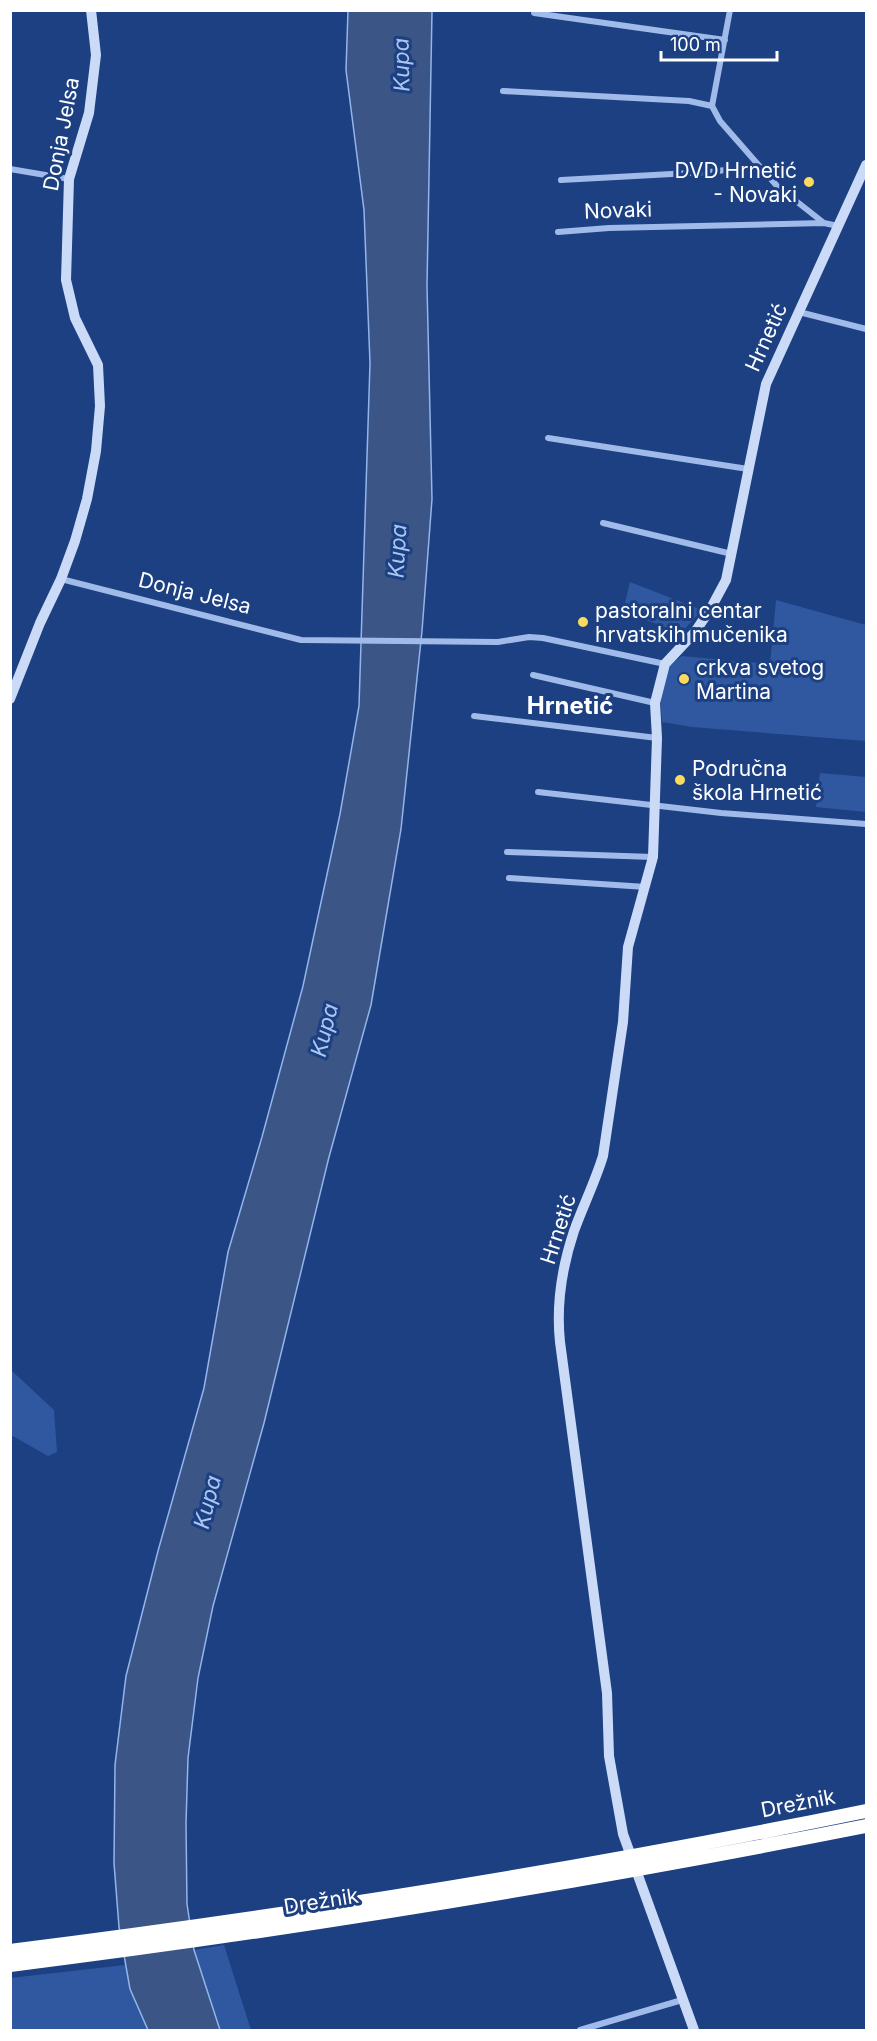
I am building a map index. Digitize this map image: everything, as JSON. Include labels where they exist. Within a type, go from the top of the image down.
[{"type":"highway","name":"Drežnik","points":[[10,1950],[247,1919],[466,1885],[734,1838],[867,1811]]},
{"type":"highway","name":"Drežnik","points":[[10,1965],[406,1909],[693,1860],[867,1826]]},
{"type":"street","name":"Donja Jelsa","points":[[10,699],[40,623],[61,579],[87,499],[96,451],[100,406],[98,365],[75,318],[66,280],[69,179],[89,113],[96,54],[91,10]]},
{"type":"street","points":[[502,91],[669,99],[712,106],[730,10]]},
{"type":"street","points":[[534,13],[725,40]]},
{"type":"street","name":"Novaki","points":[[712,106],[720,121],[777,186],[824,223]]},
{"type":"street","points":[[838,226],[867,165]]},
{"type":"street","points":[[561,180],[709,172],[758,166]]},
{"type":"street","points":[[10,169],[69,179]]},
{"type":"street","name":"Novaki","points":[[558,232],[609,228],[824,223],[838,226]]},
{"type":"street","name":"Hrnetić","points":[[682,2000],[623,1834],[609,1756],[607,1693],[558,1309],[570,1245],[597,1178],[603,1156],[623,1022],[628,947],[653,857],[657,738],[655,703],[665,664],[695,632],[726,580],[766,384],[838,226]]},
{"type":"street","points":[[798,312],[867,329]]},
{"type":"street","points":[[548,438],[748,469]]},
{"type":"street","points":[[603,523],[732,554]]},
{"type":"street","name":"Donja Jelsa","points":[[61,579],[301,640],[468,643],[498,642],[529,637],[665,664]]},
{"type":"street","points":[[533,675],[655,703]]},
{"type":"street","points":[[474,716],[657,738]]},
{"type":"street","points":[[538,792],[721,813],[867,824]]},
{"type":"street","points":[[507,852],[653,857]]},
{"type":"street","points":[[509,878],[646,887]]},
{"type":"street","points":[[580,2031],[682,2000],[694,2031]]},
{"type":"shaded area","points":[[630,582],[702,610],[681,633],[630,614],[628,618],[622,615]]},
{"type":"shaded area","points":[[776,600],[866,625],[866,741],[692,727],[662,722],[661,693],[664,677],[674,662],[682,656],[770,664]]},
{"type":"shaded area","points":[[820,773],[866,777],[866,812],[816,807]]},
{"type":"shaded area","points":[[11,1370],[54,1410],[57,1452],[48,1456],[11,1435]]},
{"type":"shaded area","points":[[224,1945],[251,2030],[220,2030],[194,1950]]},
{"type":"shaded area","points":[[124,1955],[130,1989],[148,2030],[11,2030],[10,1978],[125,1965]]},
{"type":"water","name":"Kupa","points":[[348,11],[432,11],[427,286],[432,499],[422,631],[401,829],[371,1005],[329,1157],[264,1423],[213,1606],[198,1678],[188,1758],[187,1904],[194,1950],[220,2030],[148,2030],[130,1989],[119,1927],[114,1863],[115,1765],[126,1676],[204,1388],[228,1252],[303,986],[340,814],[359,706],[370,363],[364,210],[346,70]]},
{"type":"place","name":"DVD Hrnetić - Novaki","points":[[809,182]]},
{"type":"place","name":"pastoralni centar hrvatskih mučenika","points":[[583,622]]},
{"type":"place","name":"crkva svetog Martina","points":[[684,679]]},
{"type":"place","name":"Područna škola Hrnetić","points":[[680,780]]},
{"type":"district","name":"Hrnetić","points":[[570,705]]}]
